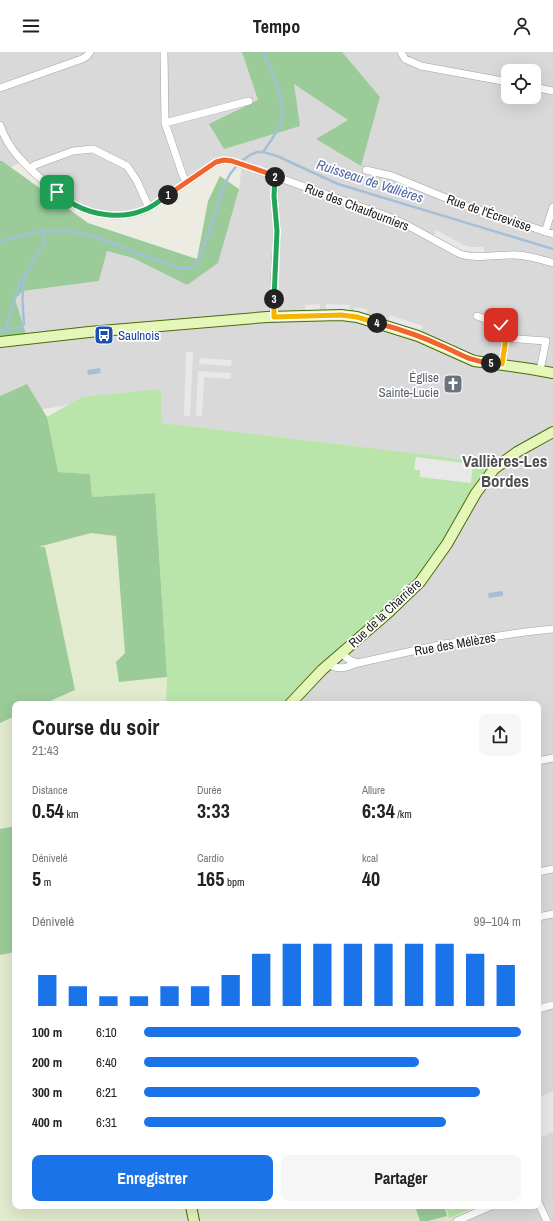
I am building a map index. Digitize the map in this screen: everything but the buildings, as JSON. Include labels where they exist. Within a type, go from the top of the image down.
[{"type":"main road","points":[[0,342],[89,332],[274,317],[341,315],[357,317],[418,336],[474,361],[540,370],[553,374]]},
{"type":"main road","name":"Rue de la Charrière","points":[[293,701],[329,664],[389,612],[420,582],[447,544],[476,493],[489,474],[513,455],[553,432]]},
{"type":"main road","points":[[192,1209],[194,1221]]},
{"type":"street","points":[[0,88],[82,59],[90,52]]},
{"type":"street","points":[[164,52],[164,123],[183,176],[187,182]]},
{"type":"street","points":[[401,52],[405,59],[421,66],[501,81]]},
{"type":"street","points":[[541,88],[553,91]]},
{"type":"street","points":[[164,123],[249,101]]},
{"type":"street","name":"Rue des Chaufourniers","points":[[0,126],[14,152],[43,181],[76,205],[95,213],[106,215],[126,215],[149,208],[216,162],[224,160],[232,161],[276,176],[398,221],[460,254],[468,256],[518,255],[553,263]]},
{"type":"street","points":[[30,169],[35,165],[73,151],[93,149],[128,166],[137,181],[149,208]]},
{"type":"street","name":"Rue de l'Écrevisse","points":[[366,170],[392,176],[458,203],[553,234]]},
{"type":"street","points":[[274,317],[273,307],[277,231],[274,196],[276,176]]},
{"type":"street","name":"Rue de l'Écrevisse","points":[[545,232],[553,207]]},
{"type":"street","points":[[477,316],[504,327],[507,332],[502,364]]},
{"type":"street","points":[[506,338],[546,341],[540,370]]},
{"type":"street","name":"Rue des Mélèzes","points":[[329,664],[336,668],[343,668],[444,644],[553,629]]},
{"type":"street","points":[[342,653],[347,659],[358,664]]},
{"type":"street","points":[[541,760],[553,758]]},
{"type":"street","points":[[541,871],[553,869]]},
{"type":"street","points":[[541,916],[553,914]]},
{"type":"street","points":[[541,1007],[553,1005]]},
{"type":"street","points":[[541,1208],[547,1221]]},
{"type":"street","points":[[457,1221],[484,1209]]},
{"type":"shaded area","points":[[0,52],[553,52],[553,1221],[457,1221],[484,1209],[541,1209],[541,701],[292,701],[438,456],[162,423],[161,390],[0,416],[0,337],[15,299],[23,291],[99,281],[107,251],[133,258],[187,285],[239,189],[242,165],[224,160],[149,208],[125,215],[84,209],[23,161],[0,171]]},
{"type":"shaded area","points":[[436,230],[464,245],[471,247],[484,247],[484,253],[458,250],[434,236]]},
{"type":"shaded area","points":[[320,304],[320,311],[305,311],[305,305]]},
{"type":"shaded area","points":[[326,304],[350,305],[349,312],[326,311]]},
{"type":"shaded area","points":[[354,307],[367,309],[366,315],[353,313]]},
{"type":"shaded area","points":[[390,315],[423,326],[421,333],[388,322]]},
{"type":"shaded area","points":[[186,352],[193,352],[190,416],[184,416]]},
{"type":"shaded area","points":[[200,358],[232,360],[231,366],[199,364]]},
{"type":"shaded area","points":[[198,371],[231,373],[231,379],[204,377],[202,417],[196,416]]},
{"type":"shaded area","points":[[416,457],[473,464],[471,483],[420,477],[420,470],[414,470]]},
{"type":"shaded area","points":[[553,1091],[553,1132],[542,1137],[541,1135],[541,1097]]},
{"type":"green space","points":[[242,52],[342,52],[380,97],[361,166],[316,139],[348,120],[294,84],[300,126],[224,149],[209,124],[258,100]]},
{"type":"green space","points":[[0,161],[88,223],[197,259],[208,201],[220,176],[239,189],[218,263],[187,285],[133,258],[107,251],[99,281],[23,291],[15,299],[26,334],[0,337]]},
{"type":"green space","points":[[27,384],[47,417],[58,472],[90,474],[92,497],[155,493],[167,677],[119,682],[116,662],[125,653],[116,536],[91,533],[38,547],[45,547],[75,690],[50,701],[12,701],[12,717],[0,723],[0,396]]},
{"type":"green space","points":[[161,389],[162,423],[438,456],[493,465],[438,558],[293,701],[166,701],[167,677],[155,493],[92,497],[90,474],[57,472],[47,417],[82,397]]},
{"type":"green space","points":[[155,493],[167,677],[166,701],[12,701],[12,1209],[484,1209],[457,1221],[0,1221],[0,599],[35,548]]},
{"type":"green space","points":[[12,827],[12,953],[0,955],[0,829]]},
{"type":"green space","points":[[416,1209],[445,1209],[447,1216],[428,1221],[420,1221]]},
{"type":"green space","points":[[447,1209],[470,1209],[449,1218]]},
{"type":"water","points":[[100,368],[101,373],[88,375],[87,370]]},
{"type":"water","points":[[503,591],[503,596],[489,598],[488,593]]},
{"type":"waterway","points":[[263,52],[280,95],[283,113],[282,120],[274,137],[263,152]]},
{"type":"waterway","name":"Ruisseau de Vallières","points":[[0,241],[42,231],[69,231],[95,237],[178,268],[191,268],[197,263],[209,233],[224,186],[230,174],[239,163],[250,155],[257,152],[263,152],[277,156],[338,184],[553,249]]},
{"type":"waterway","name":"Ruisseau de Vallières","points":[[0,330],[19,328],[24,324],[23,288],[25,277],[45,242],[42,231]]},
{"type":"waterway","name":"Ruisseau de Vallières","points":[[6,329],[20,281],[25,277]]},
{"type":"place","name":"Saulnois","points":[[104,335]]},
{"type":"place","name":"Église Sainte-Lucie","points":[[453,384]]},
{"type":"district","name":"Vallières-Les Bordes","points":[[505,470]]},
{"type":"route","points":[[57,192],[76,205],[95,213],[106,215],[126,215],[149,208],[216,162],[224,160],[232,161],[276,176],[274,196],[277,231],[273,307],[274,317],[323,315],[357,317],[418,336],[474,361],[502,364],[507,332],[501,325]]}]
